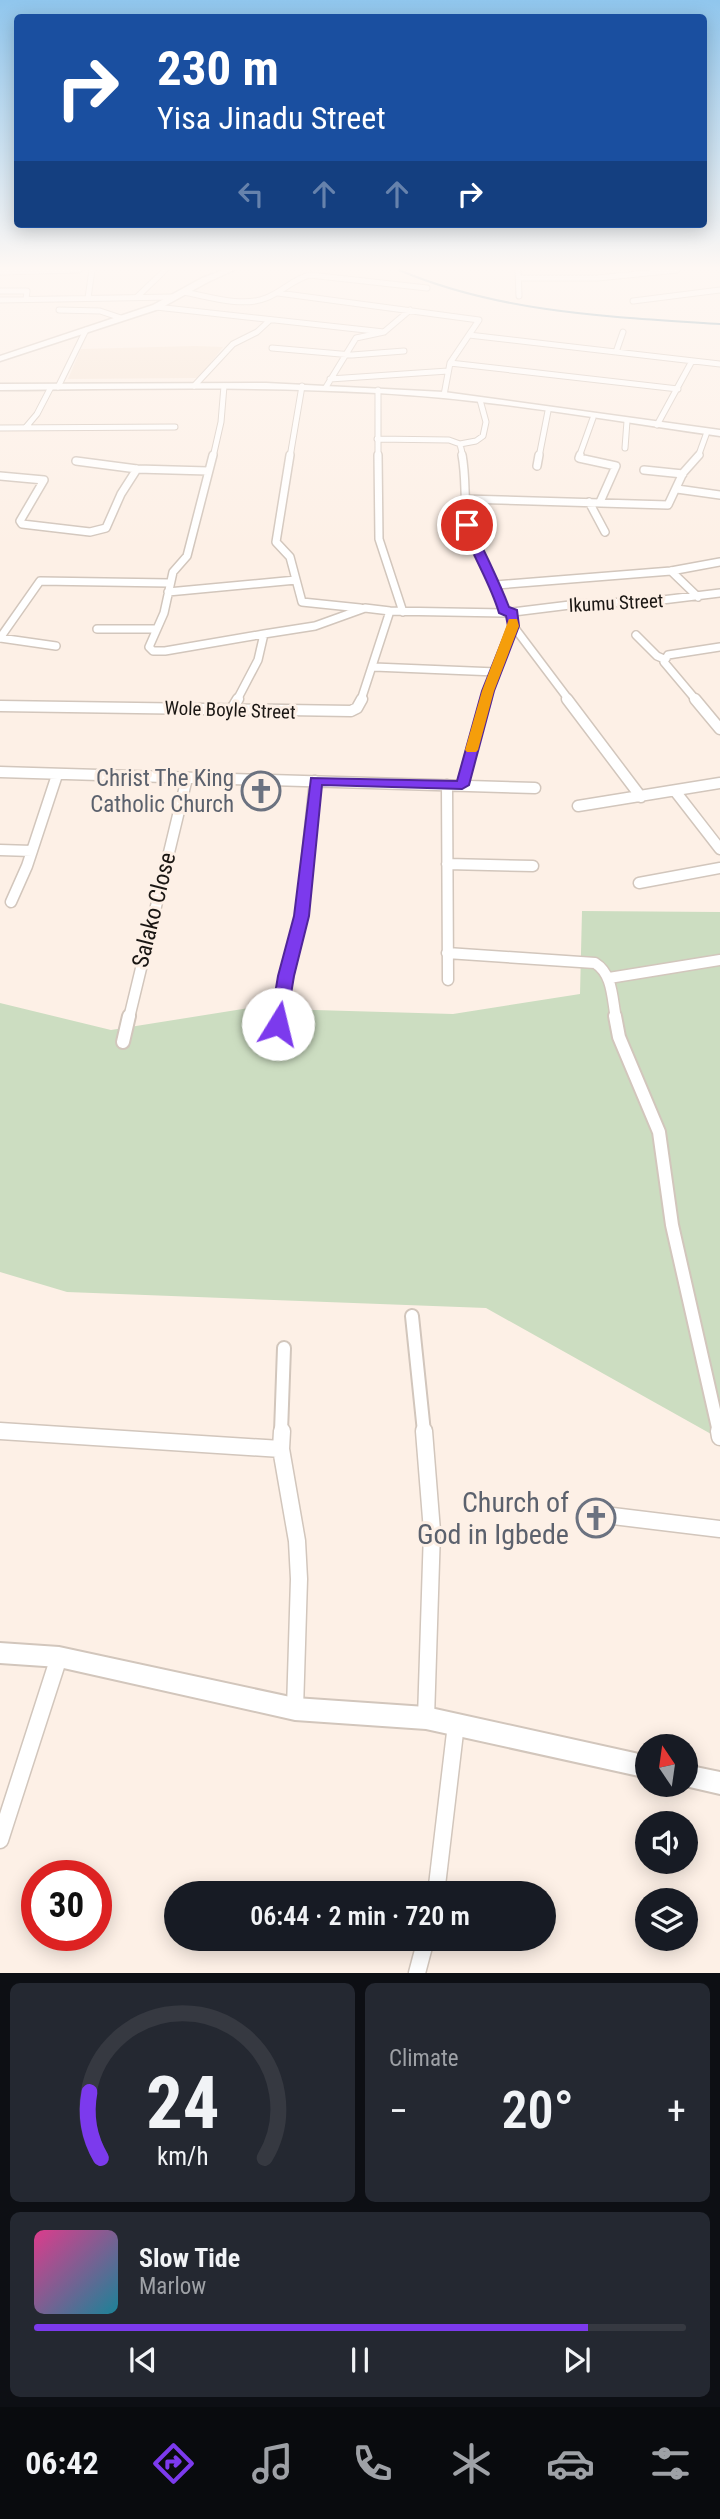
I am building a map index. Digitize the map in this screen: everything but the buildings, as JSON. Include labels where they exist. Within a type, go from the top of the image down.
[{"type":"main road","points":[[0,387],[302,386],[328,383],[444,395],[593,418],[720,433]]},
{"type":"street","points":[[26,427],[55,387],[69,362]]},
{"type":"street","points":[[194,386],[216,362]]},
{"type":"street","points":[[328,383],[340,362]]},
{"type":"street","points":[[444,395],[452,362]]},
{"type":"street","points":[[657,425],[691,362]]},
{"type":"street","points":[[702,362],[720,364]]},
{"type":"street","points":[[328,383],[449,367],[678,389]]},
{"type":"street","points":[[223,386],[221,422],[194,534],[187,553],[175,567],[164,612],[149,647],[153,651],[315,626],[365,608]]},
{"type":"street","points":[[56,646],[0,638],[40,580],[169,587],[296,580],[290,557],[276,538],[302,386]]},
{"type":"street","points":[[378,390],[379,539],[404,612]]},
{"type":"street","points":[[377,439],[449,440],[460,444],[476,441],[483,436],[486,422],[480,400]]},
{"type":"street","points":[[537,466],[548,411]]},
{"type":"street","points":[[593,418],[579,458],[616,466],[600,502]]},
{"type":"street","points":[[625,448],[628,421]]},
{"type":"street","points":[[0,428],[175,427]]},
{"type":"street","points":[[465,499],[668,505],[682,474],[699,456],[707,432]]},
{"type":"street","points":[[460,444],[467,479],[465,499],[469,534],[514,626],[641,796]]},
{"type":"street","points":[[76,461],[137,469],[208,471]]},
{"type":"street","points":[[0,476],[44,480],[20,521],[22,524],[90,532],[106,528],[121,494],[137,469]]},
{"type":"street","points":[[643,470],[682,474]]},
{"type":"street","points":[[677,489],[720,495]]},
{"type":"street","points":[[589,502],[605,532]]},
{"type":"street","points":[[496,585],[671,571],[720,562]]},
{"type":"street","points":[[671,571],[698,597]]},
{"type":"street","name":"Ikumu Street","points":[[296,580],[302,602],[306,604],[404,612],[508,612],[720,593]]},
{"type":"street","points":[[709,595],[720,605]]},
{"type":"street","name":"Wole Boyle Street","points":[[0,706],[335,713],[351,711],[357,708],[374,667],[390,611]]},
{"type":"street","points":[[462,785],[488,691],[514,626]]},
{"type":"street","points":[[97,629],[155,629]]},
{"type":"street","points":[[232,709],[258,660],[264,634]]},
{"type":"street","points":[[636,635],[657,656],[664,659],[720,729]]},
{"type":"street","points":[[664,659],[668,656],[720,648]]},
{"type":"street","points":[[374,667],[496,672]]},
{"type":"street","points":[[0,772],[535,788]]},
{"type":"street","points":[[11,902],[32,851],[57,775]]},
{"type":"street","name":"Salako Close","points":[[123,1042],[187,778]]},
{"type":"street","points":[[274,1048],[286,976],[301,916],[315,781]]},
{"type":"street","points":[[578,806],[720,783]]},
{"type":"street","points":[[447,785],[448,980]]},
{"type":"street","points":[[675,791],[720,849]]},
{"type":"street","points":[[0,850],[32,851]]},
{"type":"street","points":[[447,864],[533,866]]},
{"type":"street","points":[[639,883],[720,868]]},
{"type":"street","points":[[447,953],[595,963],[602,967],[609,978],[619,1037],[659,1132],[671,1225],[720,1437]]},
{"type":"street","points":[[609,978],[720,960]]},
{"type":"street","points":[[412,1316],[432,1520],[426,1718]]},
{"type":"street","points":[[284,1348],[281,1449],[297,1541],[299,1579],[295,1709]]},
{"type":"street","points":[[0,1431],[281,1449]]},
{"type":"street","points":[[588,1513],[720,1529]]},
{"type":"street","points":[[0,1653],[59,1657],[295,1709],[426,1718],[635,1764]]},
{"type":"street","points":[[0,1840],[59,1657]]},
{"type":"street","points":[[438,1881],[456,1724]]},
{"type":"street","points":[[698,1778],[720,1783]]},
{"type":"street","points":[[417,1973],[423,1951]]},
{"type":"shaded area","points":[[75,362],[211,362],[199,378],[68,379]]},
{"type":"green space","points":[[582,911],[720,912],[720,1439],[486,1308],[67,1292],[0,1272],[0,1003],[111,1030],[249,1008],[453,1014],[580,994]]},
{"type":"slow traffic","points":[[472,750],[488,691],[514,626],[513,621]]},
{"type":"place","name":"Christ The King Catholic Church","points":[[261,791]]},
{"type":"place","name":"Church of God in Igbede","points":[[596,1518]]},
{"type":"route","points":[[278,1024],[286,976],[301,916],[315,781],[462,785],[488,691],[514,626],[511,610],[505,613],[496,585],[473,543],[467,525]]}]
